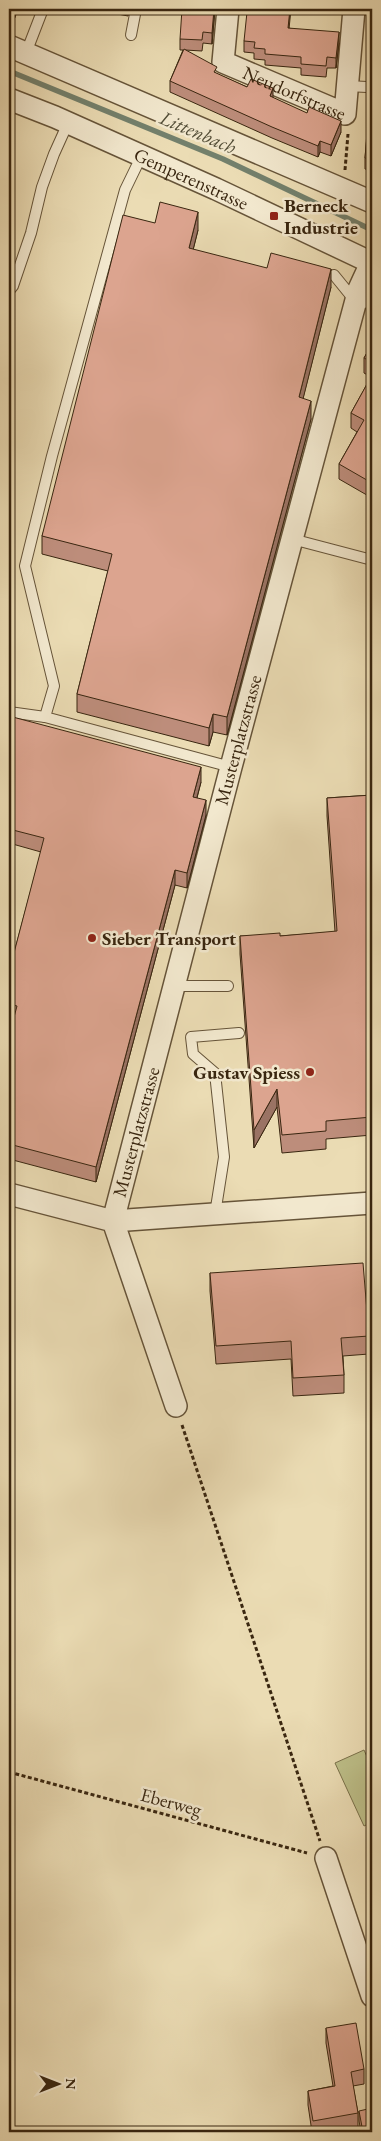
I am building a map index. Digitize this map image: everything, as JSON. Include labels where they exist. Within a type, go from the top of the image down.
[{"type":"street","name":"Neudorfstrasse","points":[[228,9],[223,62],[345,114],[357,87],[354,9]]},
{"type":"street","points":[[17,49],[372,202]]},
{"type":"street","name":"Gemperenstrasse","points":[[9,99],[68,123],[216,189],[372,263]]},
{"type":"street","name":"Musterplatzstrasse","points":[[176,1406],[113,1220],[292,539],[364,303],[359,289],[372,263]]},
{"type":"street","points":[[9,1194],[113,1220]]},
{"type":"street","name":"Musterplatzstrasse","points":[[113,1220],[372,1203]]},
{"type":"street","points":[[326,1858],[372,1996]]},
{"type":"lane","points":[[17,49],[43,9]]},
{"type":"lane","points":[[131,35],[136,9]]},
{"type":"lane","points":[[9,291],[13,286],[31,233],[42,187],[68,123]]},
{"type":"lane","points":[[45,717],[54,686],[24,566],[125,190],[141,157]]},
{"type":"lane","points":[[334,275],[364,303]]},
{"type":"lane","points":[[292,539],[372,560]]},
{"type":"lane","points":[[9,712],[45,717],[231,767]]},
{"type":"lane","points":[[174,986],[228,986]]},
{"type":"lane","points":[[214,1214],[224,1157],[215,1073],[193,1054],[191,1036],[239,1032]]},
{"type":"path","points":[[343,190],[349,123],[345,114]]},
{"type":"path","points":[[176,1406],[326,1858]]},
{"type":"path","name":"Eberweg","points":[[9,1772],[326,1858]]},
{"type":"green space","points":[[364,1750],[372,1768],[372,1822],[364,1826],[335,1763]]},
{"type":"building","points":[[182,9],[214,9],[212,33],[203,32],[202,40],[180,39]]},
{"type":"building","points":[[265,9],[290,9],[288,28],[339,32],[336,58],[327,57],[326,66],[301,64],[301,57],[265,54],[265,49],[254,48],[255,42],[244,41],[247,12],[265,13]]},
{"type":"building","points":[[184,49],[217,67],[214,72],[247,87],[251,79],[273,88],[270,96],[307,113],[309,107],[341,121],[331,145],[320,141],[318,146],[170,81]]},
{"type":"building","points":[[372,79],[372,167],[370,167],[371,159],[365,158]]},
{"type":"building","points":[[160,202],[198,212],[189,248],[267,268],[271,253],[331,269],[299,397],[311,401],[227,717],[213,714],[209,728],[77,694],[112,554],[42,536],[123,215],[155,223]]},
{"type":"building","points":[[372,344],[372,362],[364,358]]},
{"type":"building","points":[[372,375],[372,483],[339,464],[364,420],[351,413]]},
{"type":"building","name":"Sieber Transport","points":[[9,716],[201,767],[193,797],[206,800],[187,873],[175,870],[96,1167],[9,1144],[9,1036],[17,1006],[9,1004],[9,972],[44,838],[9,829]]},
{"type":"building","name":"Gustav Spiess","points":[[372,795],[372,1117],[326,1121],[326,1131],[282,1135],[277,1089],[254,1130],[240,936],[280,933],[280,936],[337,931],[327,798]]},
{"type":"building","points":[[363,1263],[369,1336],[341,1338],[344,1375],[293,1378],[291,1341],[216,1346],[210,1273]]},
{"type":"building","points":[[356,2023],[364,2069],[351,2072],[358,2113],[313,2121],[308,2091],[335,2086],[326,2028]]},
{"type":"building","points":[[372,2108],[372,2132],[363,2132],[359,2111]]},
{"type":"waterway","name":"Littenbach","points":[[9,71],[223,159],[372,230]]},
{"type":"place","name":"Berneck Industrie","points":[[274,216]]},
{"type":"place","name":"Sieber Transport","points":[[92,938]]},
{"type":"place","name":"Gustav Spiess","points":[[310,1072]]}]
